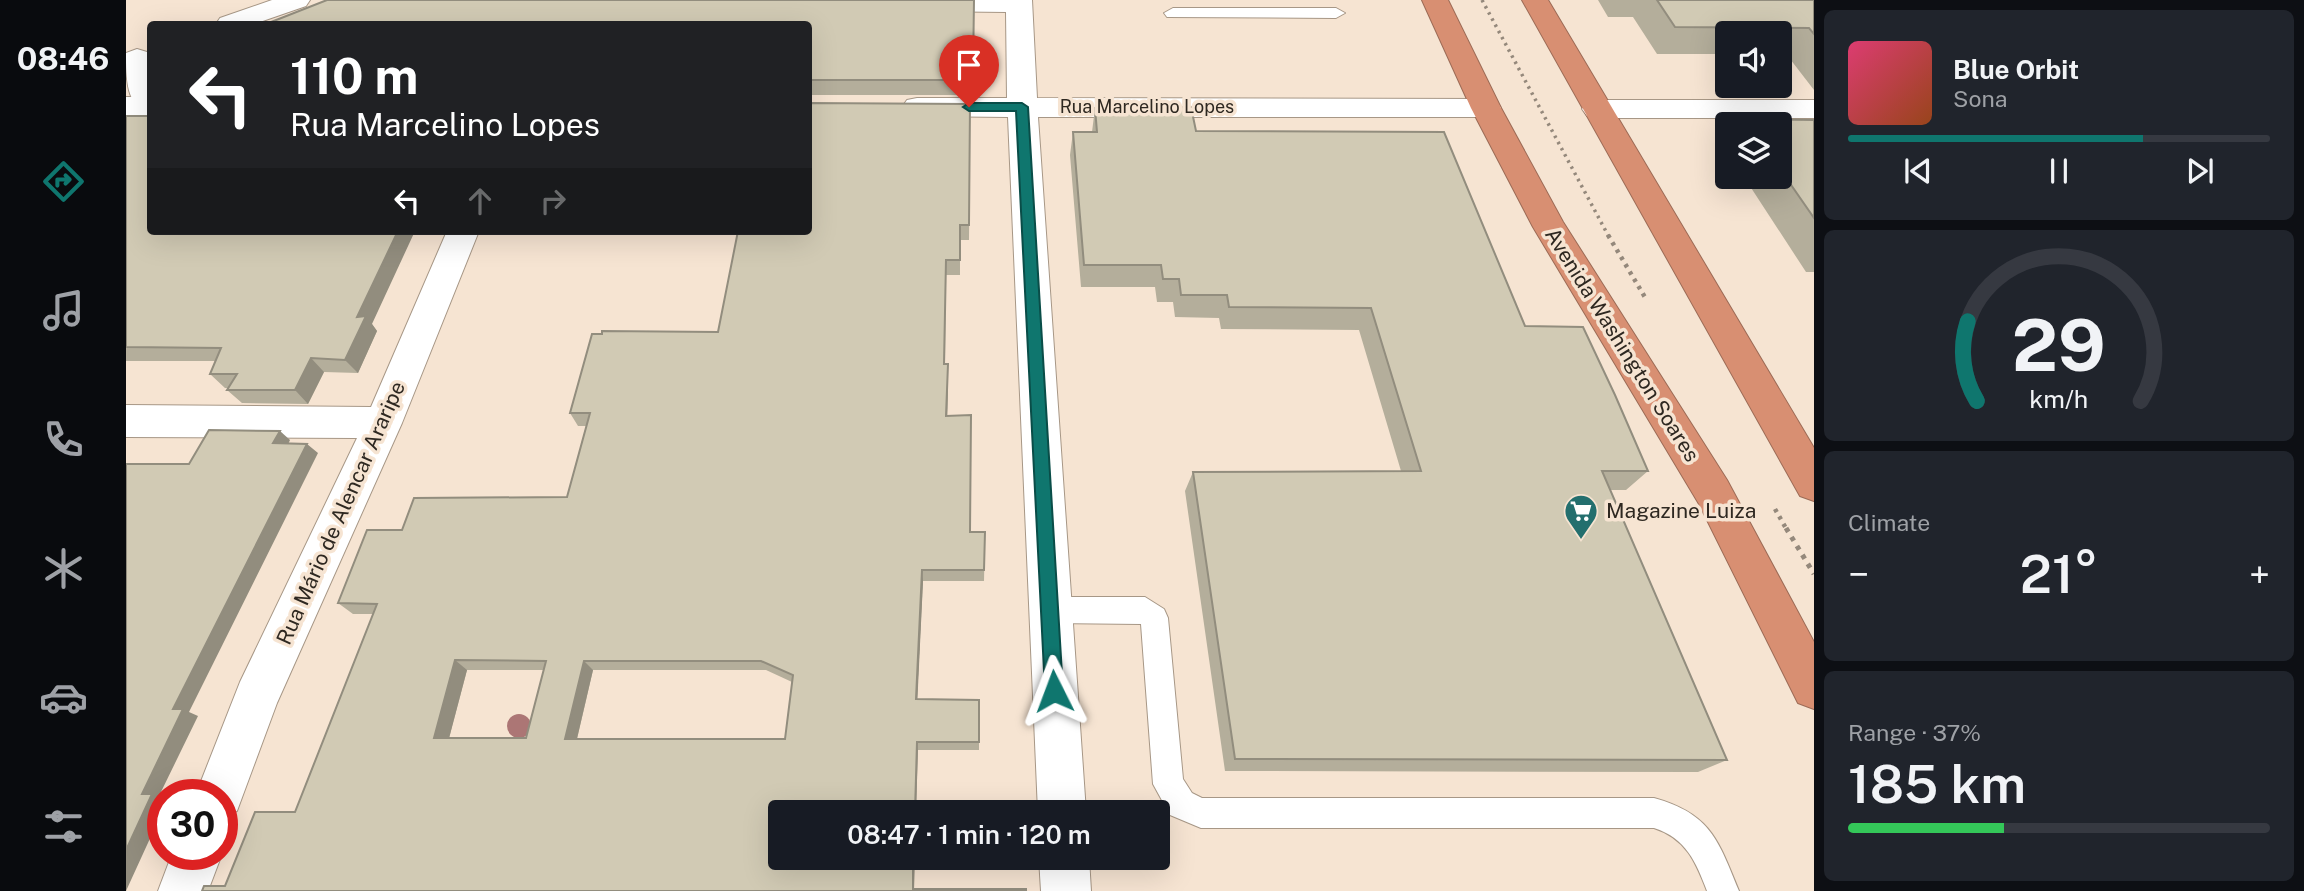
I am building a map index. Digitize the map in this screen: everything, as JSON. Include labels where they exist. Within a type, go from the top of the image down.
[{"type":"highway","name":"Avenida Washington Soares","points":[[1435,0],[1486,108],[1549,227],[1713,492],[1814,687]]},
{"type":"highway","points":[[1535,0],[1814,484]]},
{"type":"street","points":[[238,21],[296,0]]},
{"type":"street","points":[[895,3],[1019,2],[1022,107],[1061,800]]},
{"type":"street","points":[[138,58],[130,70],[130,80],[147,102]]},
{"type":"street","points":[[126,106],[147,106]]},
{"type":"street","name":"Rua Marcelino Lopes","points":[[889,107],[1486,108]]},
{"type":"street","points":[[1597,109],[1814,109]]},
{"type":"street","name":"Rua Mário de Alencar Araripe","points":[[226,779],[256,698],[383,423],[461,235]]},
{"type":"street","points":[[126,421],[383,423]]},
{"type":"street","points":[[183,891],[191,870]]},
{"type":"street","points":[[1065,870],[1066,891]]},
{"type":"lane","points":[[1173,13],[1336,13]]},
{"type":"lane","points":[[1050,610],[1145,610],[1154,618],[1168,783],[1181,804],[1200,813],[1654,813],[1678,818],[1699,835],[1723,891]]},
{"type":"path","points":[[1482,0],[1600,222],[1651,309]]},
{"type":"path","points":[[1769,499],[1814,574]]},
{"type":"building","points":[[327,0],[974,0],[973,71],[970,71],[970,80],[812,80],[812,21],[274,21]]},
{"type":"building","points":[[1657,0],[1814,0],[1814,34],[1809,28],[1792,28],[1792,21],[1715,21],[1715,27],[1675,27]]},
{"type":"building","points":[[812,103],[970,104],[969,225],[960,225],[960,260],[946,260],[944,364],[948,364],[946,416],[971,415],[970,532],[985,532],[984,570],[922,570],[916,699],[979,700],[979,742],[917,742],[915,800],[768,800],[768,870],[913,870],[913,889],[1026,891],[202,891],[204,886],[225,886],[231,870],[238,870],[238,854],[255,812],[295,812],[377,604],[338,603],[367,530],[402,530],[414,498],[567,497],[590,413],[570,413],[592,334],[602,334],[602,331],[718,332],[737,235],[812,235]],"holes":[[[455,660],[546,661],[526,738],[434,738]],[[584,661],[761,661],[793,675],[785,739],[565,739]]]},
{"type":"building","points":[[1191,107],[1196,131],[1444,132],[1525,326],[1583,327],[1615,395],[1648,471],[1602,471],[1727,760],[1235,759],[1193,472],[1421,471],[1371,308],[1229,307],[1227,295],[1181,295],[1179,279],[1163,279],[1161,265],[1084,265],[1073,132],[1097,132],[1095,108]]},
{"type":"building","points":[[126,116],[147,116],[147,235],[396,235],[357,317],[366,316],[345,360],[311,358],[295,390],[227,390],[237,374],[210,374],[221,348],[126,347]]},
{"type":"building","points":[[1792,120],[1814,120],[1814,218],[1792,186]]},
{"type":"building","points":[[209,430],[280,431],[273,443],[307,444],[173,709],[183,709],[147,779],[142,794],[147,794],[147,805],[126,850],[126,464],[189,464]]},
{"type":"place","name":"Magazine Luiza","points":[[1581,541]]},
{"type":"route","points":[[969,107],[1022,107],[1054,691]]}]
